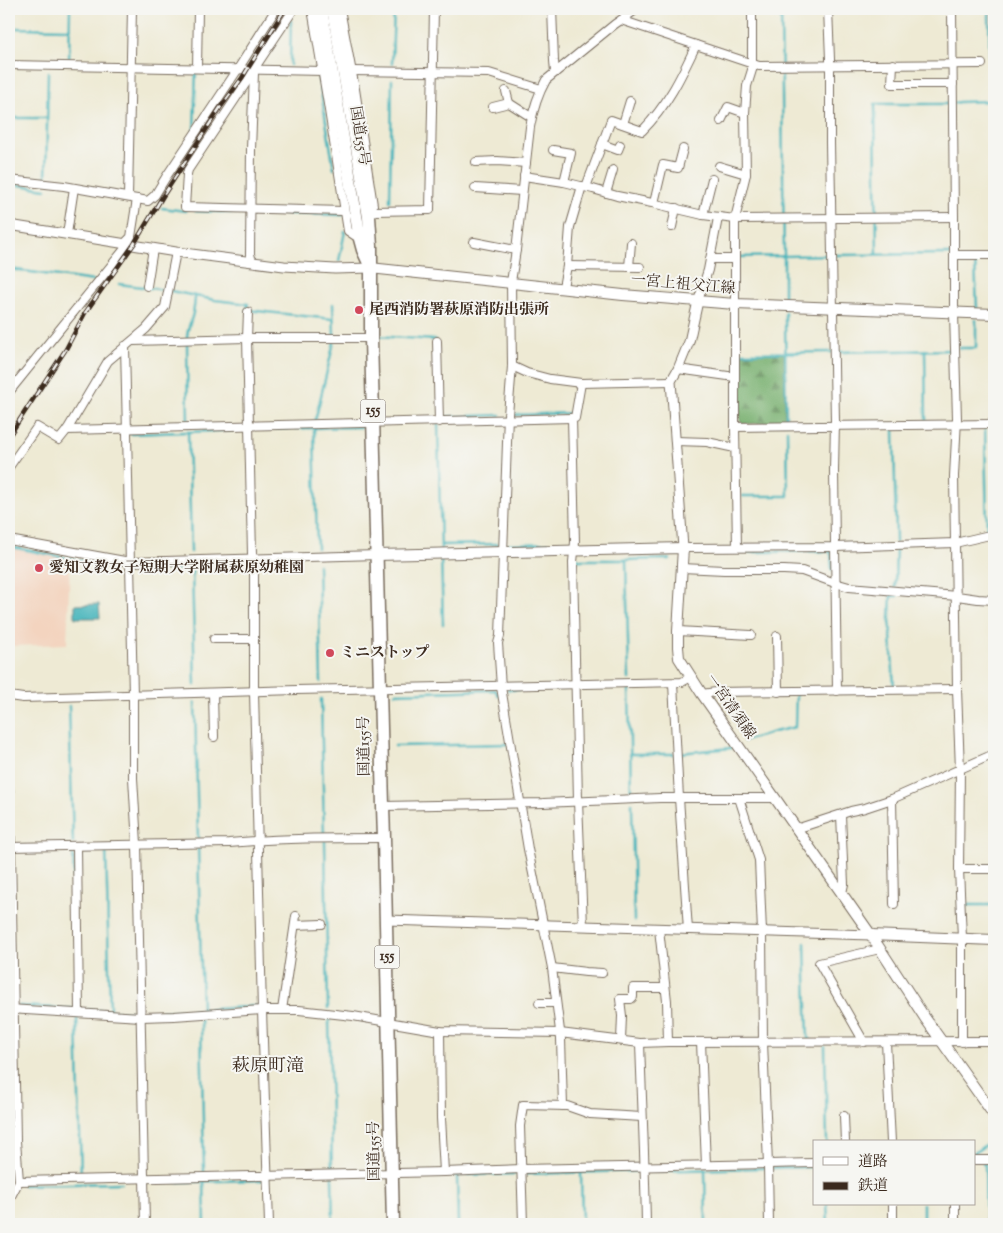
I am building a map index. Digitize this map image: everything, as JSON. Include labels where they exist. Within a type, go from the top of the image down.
[{"type":"highway","name":"国道155号","points":[[321,9],[344,80],[360,239],[370,268]]},
{"type":"highway","name":"国道155号","points":[[333,9],[369,217],[371,246],[371,338],[393,1224]]},
{"type":"main road","name":"一宮上祖父江線","points":[[370,268],[623,295],[735,304],[994,314]]},
{"type":"main road","points":[[377,555],[683,548]]},
{"type":"main road","name":"一宮清須線","points":[[683,548],[678,632],[679,658],[994,1115]]},
{"type":"main road","points":[[871,936],[994,940]]},
{"type":"street","points":[[9,9],[9,18]]},
{"type":"street","points":[[128,197],[132,9]]},
{"type":"street","points":[[197,68],[198,9]]},
{"type":"street","points":[[9,180],[74,188],[148,201],[155,195],[276,9]]},
{"type":"street","points":[[294,9],[188,170],[185,207],[344,211]]},
{"type":"street","points":[[312,9],[348,231],[360,239]]},
{"type":"street","points":[[340,9],[344,80],[432,73],[489,73],[541,89]]},
{"type":"street","points":[[369,217],[374,211],[430,210],[434,9]]},
{"type":"street","points":[[552,9],[555,72]]},
{"type":"street","points":[[563,1106],[561,1039],[552,968],[528,849],[500,687],[498,643],[500,636],[508,420],[512,366],[511,282],[531,117],[541,89],[546,80],[555,72],[637,9]]},
{"type":"street","points":[[737,547],[735,219],[746,174],[745,113],[747,86],[752,70],[752,9]]},
{"type":"street","points":[[828,9],[837,691]]},
{"type":"street","points":[[952,9],[956,425],[954,476],[960,770],[959,869],[962,938],[962,1042]]},
{"type":"street","points":[[621,20],[759,66],[982,64]]},
{"type":"street","points":[[562,288],[567,266],[570,227],[611,120],[642,131],[664,106],[676,88],[696,45]]},
{"type":"street","points":[[893,64],[892,84],[953,84]]},
{"type":"street","points":[[9,65],[323,71]]},
{"type":"street","points":[[252,262],[250,254],[254,69]]},
{"type":"street","points":[[506,90],[509,103]]},
{"type":"street","points":[[623,124],[630,101]]},
{"type":"street","points":[[492,107],[509,103],[531,117]]},
{"type":"street","points":[[721,121],[728,107],[745,113]]},
{"type":"street","points":[[602,144],[618,150],[620,145]]},
{"type":"street","points":[[654,203],[663,165],[678,168],[683,149]]},
{"type":"street","points":[[552,150],[571,153],[564,182]]},
{"type":"street","points":[[476,162],[526,163]]},
{"type":"street","points":[[719,166],[746,174]]},
{"type":"street","points":[[606,193],[612,170]]},
{"type":"street","points":[[524,176],[564,182],[718,218],[954,217]]},
{"type":"street","points":[[703,215],[712,179]]},
{"type":"street","points":[[67,234],[74,188]]},
{"type":"street","points":[[475,188],[522,191]]},
{"type":"street","points":[[9,392],[123,251],[125,243],[131,237],[137,199]]},
{"type":"street","points":[[672,227],[676,208]]},
{"type":"street","points":[[718,218],[710,259],[689,342],[671,381],[683,548],[835,547],[955,543],[994,534]]},
{"type":"street","points":[[9,225],[176,252],[284,266],[335,269],[370,268]]},
{"type":"street","points":[[474,242],[516,250]]},
{"type":"street","points":[[628,267],[631,243]]},
{"type":"street","points":[[147,286],[152,248]]},
{"type":"street","points":[[9,467],[37,427],[59,440],[67,430],[108,361],[146,329],[165,307],[176,252]]},
{"type":"street","points":[[954,255],[994,255]]},
{"type":"street","points":[[710,259],[735,259]]},
{"type":"street","points":[[567,266],[640,267]]},
{"type":"street","points":[[248,312],[248,426],[253,559],[254,692],[269,1224]]},
{"type":"street","points":[[133,341],[247,338],[371,338]]},
{"type":"street","points":[[438,340],[439,422]]},
{"type":"street","points":[[126,346],[133,778],[138,844],[145,1224]]},
{"type":"street","points":[[512,366],[550,379],[581,383],[671,381]]},
{"type":"street","points":[[678,369],[735,377]]},
{"type":"street","points":[[67,430],[575,418],[581,383]]},
{"type":"street","points":[[572,418],[578,801],[583,926]]},
{"type":"street","points":[[735,427],[994,424]]},
{"type":"street","points":[[676,441],[707,442],[735,448]]},
{"type":"street","points":[[9,540],[130,562],[377,555]]},
{"type":"street","points":[[682,568],[802,571],[849,587],[994,600]]},
{"type":"street","points":[[678,632],[751,635]]},
{"type":"street","points":[[777,636],[778,692]]},
{"type":"street","points":[[214,639],[253,639]]},
{"type":"street","points":[[9,696],[23,698],[674,683],[682,682],[691,677]]},
{"type":"street","points":[[674,683],[679,798],[688,930]]},
{"type":"street","points":[[702,694],[716,692],[957,689]]},
{"type":"street","points":[[213,693],[214,737]]},
{"type":"street","points":[[796,830],[892,799],[994,754]]},
{"type":"street","points":[[9,786],[12,1141],[19,1181],[9,1200]]},
{"type":"street","points":[[383,806],[679,798],[775,798]]},
{"type":"street","points":[[739,798],[759,860],[769,1224]]},
{"type":"street","points":[[892,799],[894,904]]},
{"type":"street","points":[[841,815],[844,884],[842,894]]},
{"type":"street","points":[[10,847],[384,838]]},
{"type":"street","points":[[78,846],[79,1013]]},
{"type":"street","points":[[959,869],[994,869]]},
{"type":"street","points":[[386,920],[871,936]]},
{"type":"street","points":[[282,1010],[296,921],[322,924]]},
{"type":"street","points":[[659,929],[666,988],[668,1042]]},
{"type":"street","points":[[864,1042],[819,963],[880,949]]},
{"type":"street","points":[[552,968],[602,973]]},
{"type":"street","points":[[621,1040],[622,1016],[620,999],[631,999],[633,997],[633,988],[666,988]]},
{"type":"street","points":[[539,1003],[556,1003]]},
{"type":"street","points":[[11,1009],[141,1017],[262,1010],[299,1010],[354,1016],[440,1032],[560,1033],[640,1043],[994,1041]]},
{"type":"street","points":[[440,1032],[444,1172]]},
{"type":"street","points":[[701,1042],[706,1165]]},
{"type":"street","points":[[886,1042],[891,1140]]},
{"type":"street","points":[[640,1043],[646,1224]]},
{"type":"street","points":[[522,1224],[520,1126],[523,1105],[567,1106],[590,1114],[642,1117]]},
{"type":"street","points":[[844,1116],[845,1140]]},
{"type":"street","points":[[976,1160],[994,1160]]},
{"type":"street","points":[[19,1181],[813,1163]]},
{"type":"street","points":[[893,1206],[893,1224]]},
{"type":"street","points":[[955,1206],[955,1224]]},
{"type":"shaded area","points":[[990,9],[994,9],[994,252],[993,252]]},
{"type":"shaded area","points":[[10,548],[70,560],[67,644],[11,646]]},
{"type":"green space","points":[[784,353],[785,423],[743,424],[740,421],[739,354]]},
{"type":"water","points":[[99,604],[100,618],[75,618],[75,605]]},
{"type":"waterway","points":[[69,62],[70,9]]},
{"type":"waterway","points":[[392,64],[394,9]]},
{"type":"waterway","points":[[738,257],[784,256],[781,9]]},
{"type":"waterway","points":[[989,9],[992,252],[990,252]]},
{"type":"waterway","points":[[290,65],[291,21]]},
{"type":"waterway","points":[[12,28],[70,29]]},
{"type":"waterway","points":[[194,130],[196,71]]},
{"type":"waterway","points":[[46,181],[48,72]]},
{"type":"waterway","points":[[317,74],[334,169]]},
{"type":"waterway","points":[[390,201],[392,80]]},
{"type":"waterway","points":[[877,254],[875,104],[948,104],[990,101]]},
{"type":"waterway","points":[[10,118],[46,118]]},
{"type":"waterway","points":[[18,185],[46,189]]},
{"type":"waterway","points":[[162,208],[186,211]]},
{"type":"waterway","points":[[196,211],[248,213]]},
{"type":"waterway","points":[[254,213],[343,215]]},
{"type":"waterway","points":[[339,261],[345,231]]},
{"type":"waterway","points":[[836,255],[952,254]]},
{"type":"waterway","points":[[784,300],[784,256],[830,255]]},
{"type":"waterway","points":[[975,260],[977,309]]},
{"type":"waterway","points":[[9,269],[94,281]]},
{"type":"waterway","points":[[119,284],[165,290]]},
{"type":"waterway","points":[[171,291],[215,300],[248,304],[247,310],[333,319]]},
{"type":"waterway","points":[[187,338],[195,296]]},
{"type":"waterway","points":[[333,304],[334,336]]},
{"type":"waterway","points":[[785,312],[786,423]]},
{"type":"waterway","points":[[960,348],[976,348],[976,320]]},
{"type":"waterway","points":[[376,336],[435,340]]},
{"type":"waterway","points":[[187,342],[188,426]]},
{"type":"waterway","points":[[315,421],[334,342]]},
{"type":"waterway","points":[[925,350],[926,421]]},
{"type":"waterway","points":[[836,352],[953,350]]},
{"type":"waterway","points":[[739,353],[832,352]]},
{"type":"waterway","points":[[514,415],[574,412]]},
{"type":"waterway","points":[[443,417],[500,415]]},
{"type":"waterway","points":[[438,423],[441,550]]},
{"type":"waterway","points":[[266,429],[362,427]]},
{"type":"waterway","points":[[314,428],[317,548]]},
{"type":"waterway","points":[[895,428],[896,542]]},
{"type":"waterway","points":[[985,429],[987,530],[994,528]]},
{"type":"waterway","points":[[131,434],[242,430]]},
{"type":"waterway","points":[[743,496],[788,496],[787,430]]},
{"type":"waterway","points":[[188,432],[191,552]]},
{"type":"waterway","points":[[508,544],[570,543]]},
{"type":"waterway","points":[[441,545],[498,544]]},
{"type":"waterway","points":[[11,547],[124,569]]},
{"type":"waterway","points":[[895,587],[896,548]]},
{"type":"waterway","points":[[697,553],[829,551],[831,553],[832,570]]},
{"type":"waterway","points":[[441,555],[443,624]]},
{"type":"waterway","points":[[578,558],[579,560],[626,560]]},
{"type":"waterway","points":[[629,679],[626,560],[670,559]]},
{"type":"waterway","points":[[318,565],[321,682]]},
{"type":"waterway","points":[[135,569],[192,569],[195,685]]},
{"type":"waterway","points":[[896,687],[894,688],[890,618],[891,593],[892,596],[897,596]]},
{"type":"waterway","points":[[629,687],[631,796]]},
{"type":"waterway","points":[[508,690],[566,688]]},
{"type":"waterway","points":[[395,693],[495,690],[499,696]]},
{"type":"waterway","points":[[744,741],[795,727],[796,694]]},
{"type":"waterway","points":[[321,699],[324,836]]},
{"type":"waterway","points":[[195,703],[198,838]]},
{"type":"waterway","points":[[69,706],[73,843]]},
{"type":"waterway","points":[[395,746],[508,744]]},
{"type":"waterway","points":[[680,753],[731,748]]},
{"type":"waterway","points":[[630,754],[673,754]]},
{"type":"waterway","points":[[632,803],[634,921]]},
{"type":"waterway","points":[[325,841],[328,1008]]},
{"type":"waterway","points":[[198,845],[202,1010]]},
{"type":"waterway","points":[[106,848],[110,1011]]},
{"type":"waterway","points":[[71,849],[73,849],[74,887]]},
{"type":"waterway","points":[[964,905],[994,905]]},
{"type":"waterway","points":[[805,943],[808,1039],[810,1039]]},
{"type":"waterway","points":[[19,1006],[73,1009]]},
{"type":"waterway","points":[[144,1012],[258,1006]]},
{"type":"waterway","points":[[87,1010],[132,1012]]},
{"type":"waterway","points":[[77,1017],[81,1177]]},
{"type":"waterway","points":[[329,1019],[332,1170]]},
{"type":"waterway","points":[[201,1020],[204,1173]]},
{"type":"waterway","points":[[825,1047],[827,1140]]},
{"type":"waterway","points":[[976,1152],[994,1139]]},
{"type":"waterway","points":[[983,1164],[985,1164],[986,1224]]},
{"type":"waterway","points":[[771,1168],[813,1167]]},
{"type":"waterway","points":[[648,1171],[764,1168]]},
{"type":"waterway","points":[[705,1170],[706,1224]]},
{"type":"waterway","points":[[525,1174],[638,1171]]},
{"type":"waterway","points":[[581,1172],[582,1224]]},
{"type":"waterway","points":[[452,1175],[515,1174]]},
{"type":"waterway","points":[[457,1175],[458,1224]]},
{"type":"waterway","points":[[332,1177],[333,1224]]},
{"type":"waterway","points":[[172,1182],[264,1180]]},
{"type":"waterway","points":[[204,1181],[205,1224]]},
{"type":"waterway","points":[[23,1185],[122,1183]]},
{"type":"waterway","points":[[827,1206],[828,1224]]},
{"type":"waterway","points":[[923,1206],[923,1224]]},
{"type":"railway","points":[[9,436],[66,349],[85,313],[134,244],[163,196],[220,108],[242,78],[285,9]]},
{"type":"place","name":"尾西消防署萩原消防出張所","points":[[359,310]]},
{"type":"place","name":"愛知文教女子短期大学附属萩原幼稚園","points":[[39,568]]},
{"type":"place","name":"ミニストップ","points":[[330,653]]},
{"type":"district","name":"萩原町滝","points":[[268,1067]]}]
